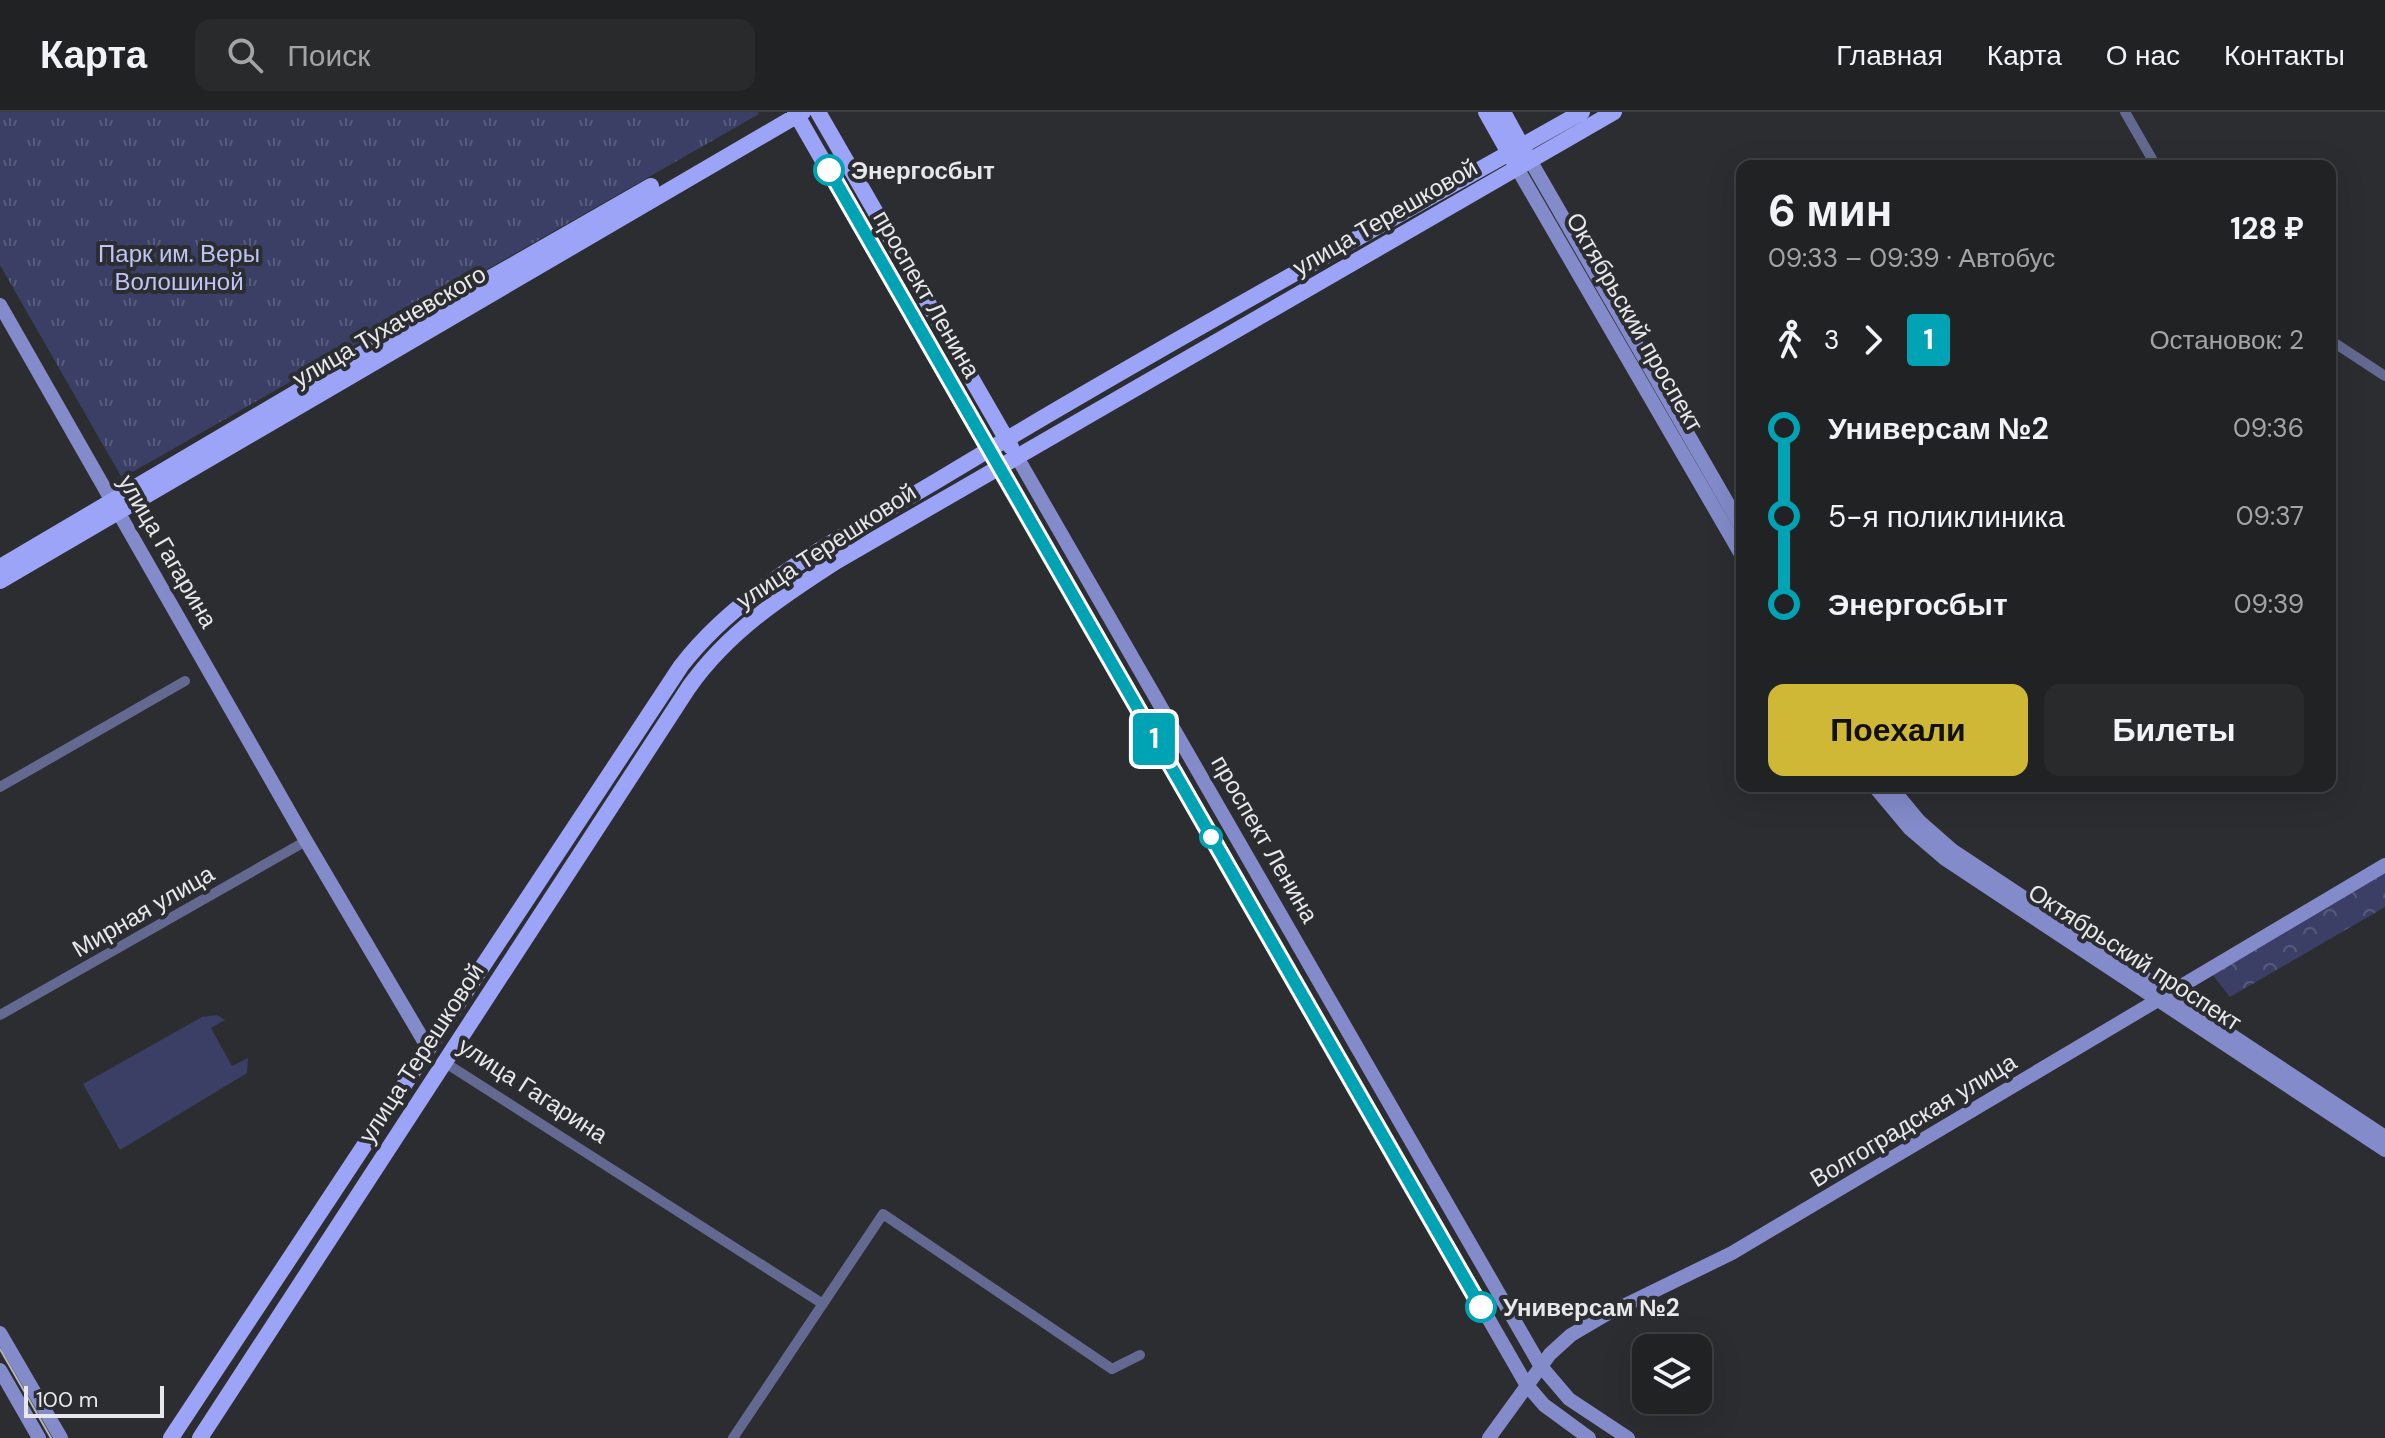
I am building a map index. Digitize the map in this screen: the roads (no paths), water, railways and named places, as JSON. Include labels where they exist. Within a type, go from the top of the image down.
[{"type":"main road","name":"проспект Ленина","points":[[818,112],[1540,1365],[1569,1399],[1628,1438]]},
{"type":"main road","name":"Октябрьский проспект","points":[[1486,112],[1519,157],[1736,518]]},
{"type":"main road","name":"Октябрьский проспект","points":[[1503,112],[1519,157],[1736,545]]},
{"type":"main road","name":"улица Терешковой","points":[[200,1438],[689,687],[717,652],[748,623],[837,561],[1519,157],[1582,112]]},
{"type":"main road","name":"улица Терешковой","points":[[171,1438],[673,677],[705,637],[738,607],[788,571],[1007,439],[1519,157],[1614,112]]},
{"type":"main road","name":"проспект Ленина","points":[[794,113],[1526,1384],[1544,1405],[1589,1438]]},
{"type":"main road","name":"улица Тухачевского","points":[[0,581],[115,508],[794,113]]},
{"type":"main road","name":"улица Гагарина","points":[[0,305],[306,841],[428,1048],[444,1062]]},
{"type":"main road","name":"улица Тухачевского","points":[[0,567],[115,508]]},
{"type":"main road","points":[[1165,758],[1178,757],[1204,781]]},
{"type":"main road","name":"Октябрьский проспект","points":[[1879,792],[1910,829],[1945,859],[2385,1137]]},
{"type":"main road","name":"Октябрьский проспект","points":[[1895,792],[1919,821],[1952,850],[2385,1150]]},
{"type":"main road","name":"Волгоградская улица","points":[[1489,1438],[1540,1365],[1571,1335],[1732,1253],[2385,865]]},
{"type":"main road","points":[[0,1333],[61,1438]]},
{"type":"main road","points":[[0,1370],[39,1438]]},
{"type":"street","points":[[2125,112],[2153,160]]},
{"type":"street","points":[[2336,344],[2385,376]]},
{"type":"street","points":[[0,787],[185,681]]},
{"type":"street","name":"Мирная улица","points":[[0,1015],[306,841]]},
{"type":"street","name":"улица Гагарина","points":[[444,1062],[823,1304]]},
{"type":"street","points":[[733,1438],[883,1214],[1112,1369],[1140,1355]]},
{"type":"tram line","points":[[0,1349],[51,1438]]},
{"type":"place","name":"Энергосбыт","points":[[829,170]]},
{"type":"place","name":"Универсам №2","points":[[1481,1307]]},
{"type":"park label","name":"Парк им. Веры Волошиной","points":[[179,267]]}]
